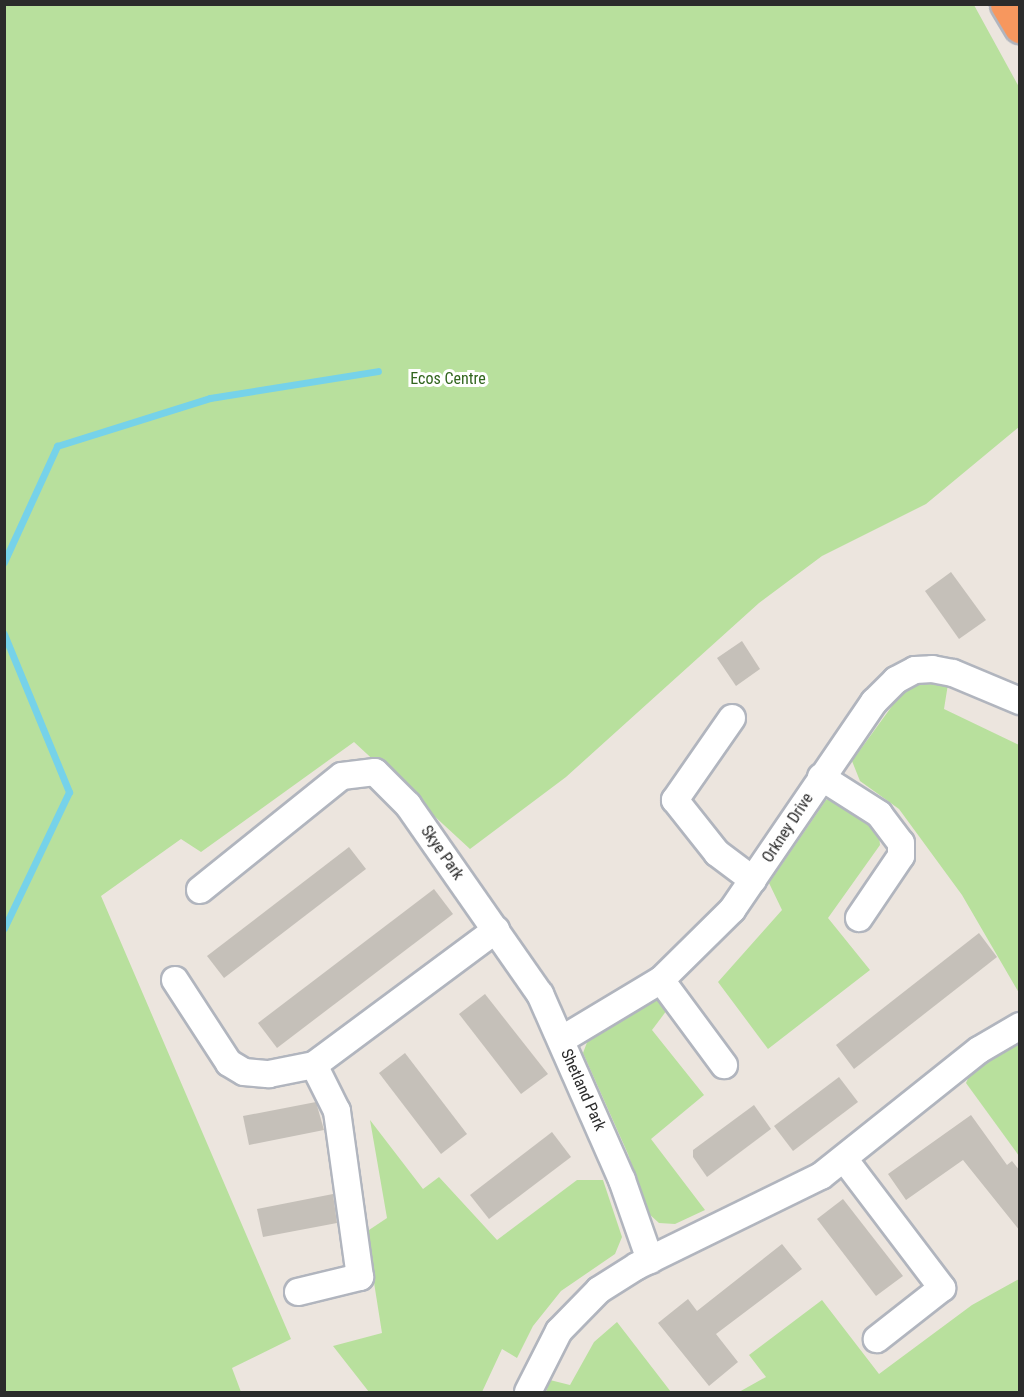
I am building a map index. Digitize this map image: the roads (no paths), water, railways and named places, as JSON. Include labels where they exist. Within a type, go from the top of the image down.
[{"type":"highway","points":[[1007,4],[1020,26]]},
{"type":"street","name":"Orkney Drive","points":[[561,1040],[661,980],[732,910],[874,702],[910,672],[927,669],[953,673],[1020,701]]},
{"type":"street","points":[[732,718],[675,800],[717,853],[753,880]]},
{"type":"street","name":"Skye Park","points":[[200,890],[342,776],[375,772],[408,805],[496,930]]},
{"type":"street","points":[[821,777],[883,817],[902,846],[901,856],[859,918]]},
{"type":"street","points":[[175,980],[225,1057],[237,1069],[269,1074],[314,1065],[496,930]]},
{"type":"street","name":"Shetland Park","points":[[496,930],[540,994],[622,1180],[650,1260]]},
{"type":"street","points":[[661,980],[724,1065]]},
{"type":"street","points":[[528,1392],[548,1348],[576,1310],[611,1281],[650,1260],[780,1199],[845,1160],[979,1050],[1020,1026]]},
{"type":"street","points":[[298,1292],[360,1277],[337,1111],[314,1065]]},
{"type":"street","points":[[845,1160],[942,1288],[877,1339]]},
{"type":"waterway","points":[[4,562],[57,446],[210,398],[378,371]]},
{"type":"waterway","points":[[4,634],[69,792],[4,928]]},
{"type":"park label","name":"Ecos Centre","points":[[448,379]]}]
